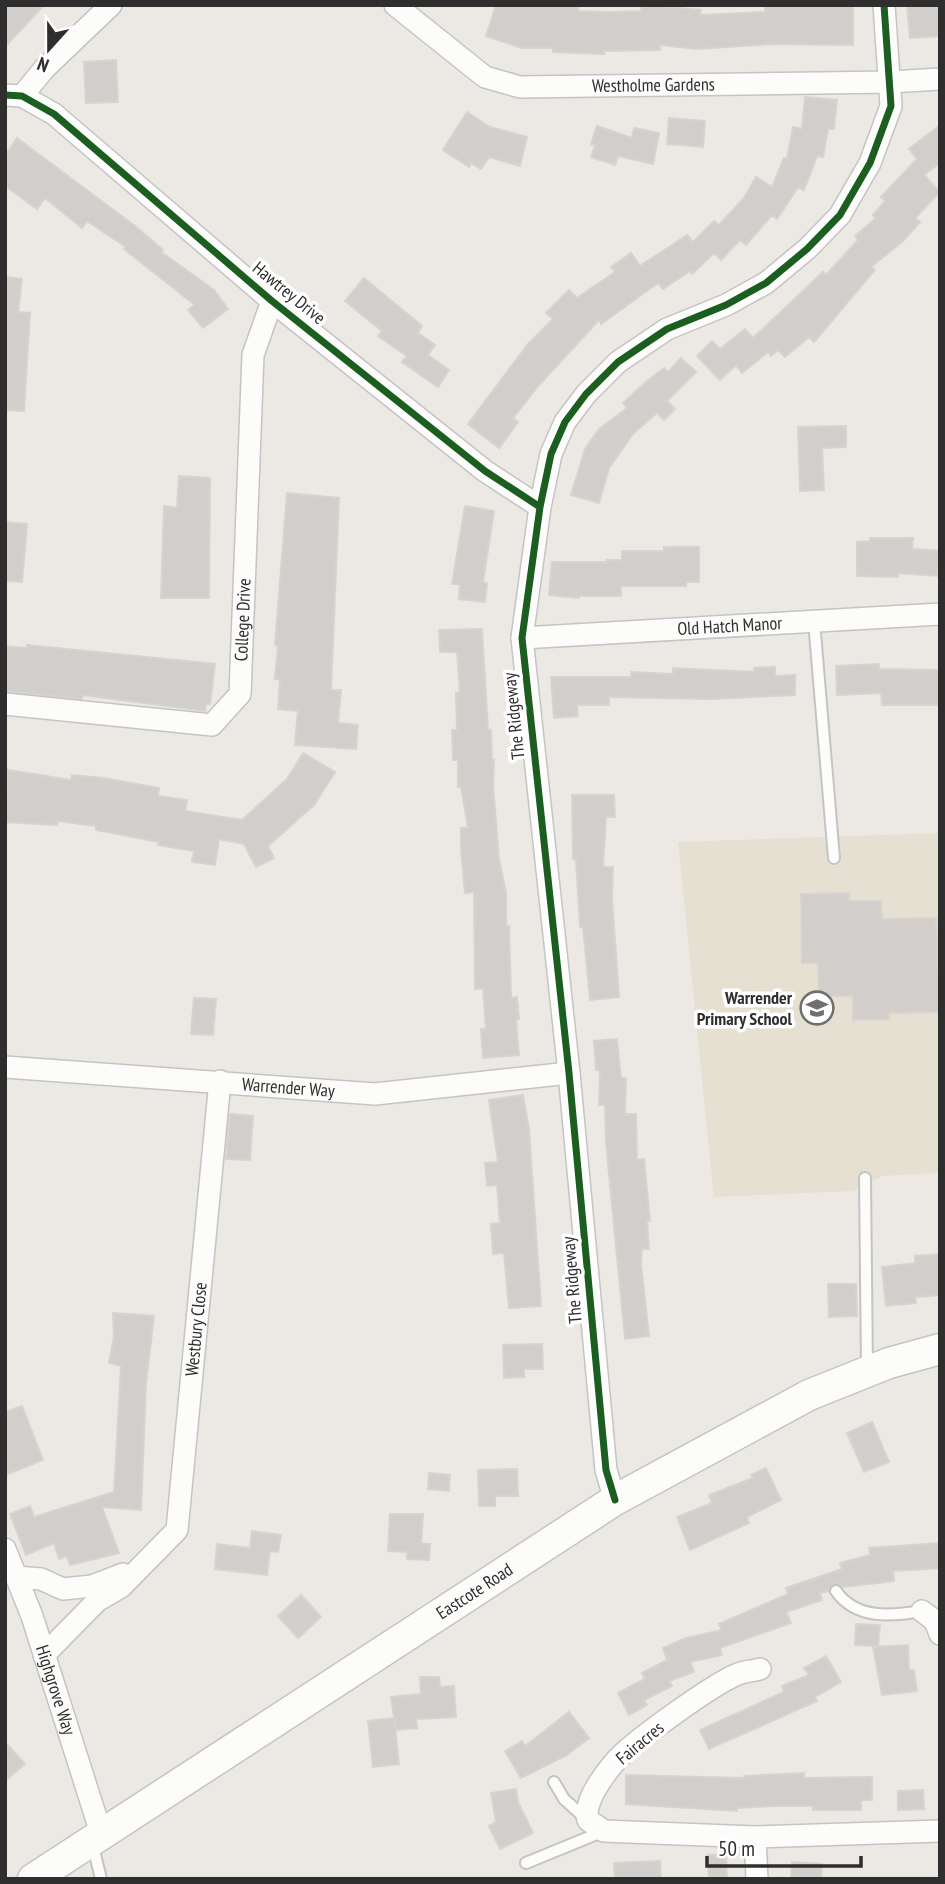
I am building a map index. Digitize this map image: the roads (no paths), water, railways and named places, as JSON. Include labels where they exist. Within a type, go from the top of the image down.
[{"type":"main road","name":"Eastcote Road","points":[[33,1879],[614,1500],[810,1395],[867,1372],[940,1349]]},
{"type":"street","points":[[14,96],[111,5]]},
{"type":"street","name":"Westholme Gardens","points":[[395,5],[485,77],[520,87],[940,79]]},
{"type":"street","name":"The Ridgeway","points":[[614,1500],[606,1470],[569,1073],[522,638],[540,507],[551,454],[565,422],[586,394],[618,362],[667,329],[726,304],[766,282],[807,248],[840,215],[870,163],[891,106],[884,5]]},
{"type":"street","name":"Hawtrey Drive","points":[[14,96],[54,114],[272,301],[485,471],[540,507]]},
{"type":"street","name":"College Drive","points":[[5,704],[212,725],[240,694],[253,355],[272,301]]},
{"type":"street","name":"Old Hatch Manor","points":[[522,638],[940,614]]},
{"type":"street","name":"Warrender Way","points":[[5,1067],[375,1094],[569,1073]]},
{"type":"street","name":"Westbury Close","points":[[44,1655],[90,1608],[121,1587],[177,1530],[220,1081]]},
{"type":"street","name":"Highgrove Way","points":[[5,1549],[44,1655],[96,1837]]},
{"type":"street","name":"Westbury Close","points":[[16,1577],[41,1579],[63,1589],[92,1586],[144,1565]]},
{"type":"street","points":[[922,1611],[935,1621],[940,1634]]},
{"type":"street","name":"Fairacres","points":[[596,1825],[586,1812],[589,1802],[615,1762],[667,1720],[738,1674],[760,1669]]},
{"type":"street","points":[[596,1825],[755,1837],[940,1831]]},
{"type":"street","points":[[755,1837],[757,1879]]},
{"type":"lane","points":[[814,621],[834,858]]},
{"type":"lane","points":[[865,1178],[867,1372]]},
{"type":"lane","points":[[836,1591],[853,1607],[869,1614],[894,1616],[922,1611]]},
{"type":"lane","points":[[526,1863],[596,1825],[564,1799],[554,1782]]},
{"type":"lane","points":[[96,1837],[101,1879]]},
{"type":"place","name":"Warrender Primary School","points":[[817,1008]]}]
